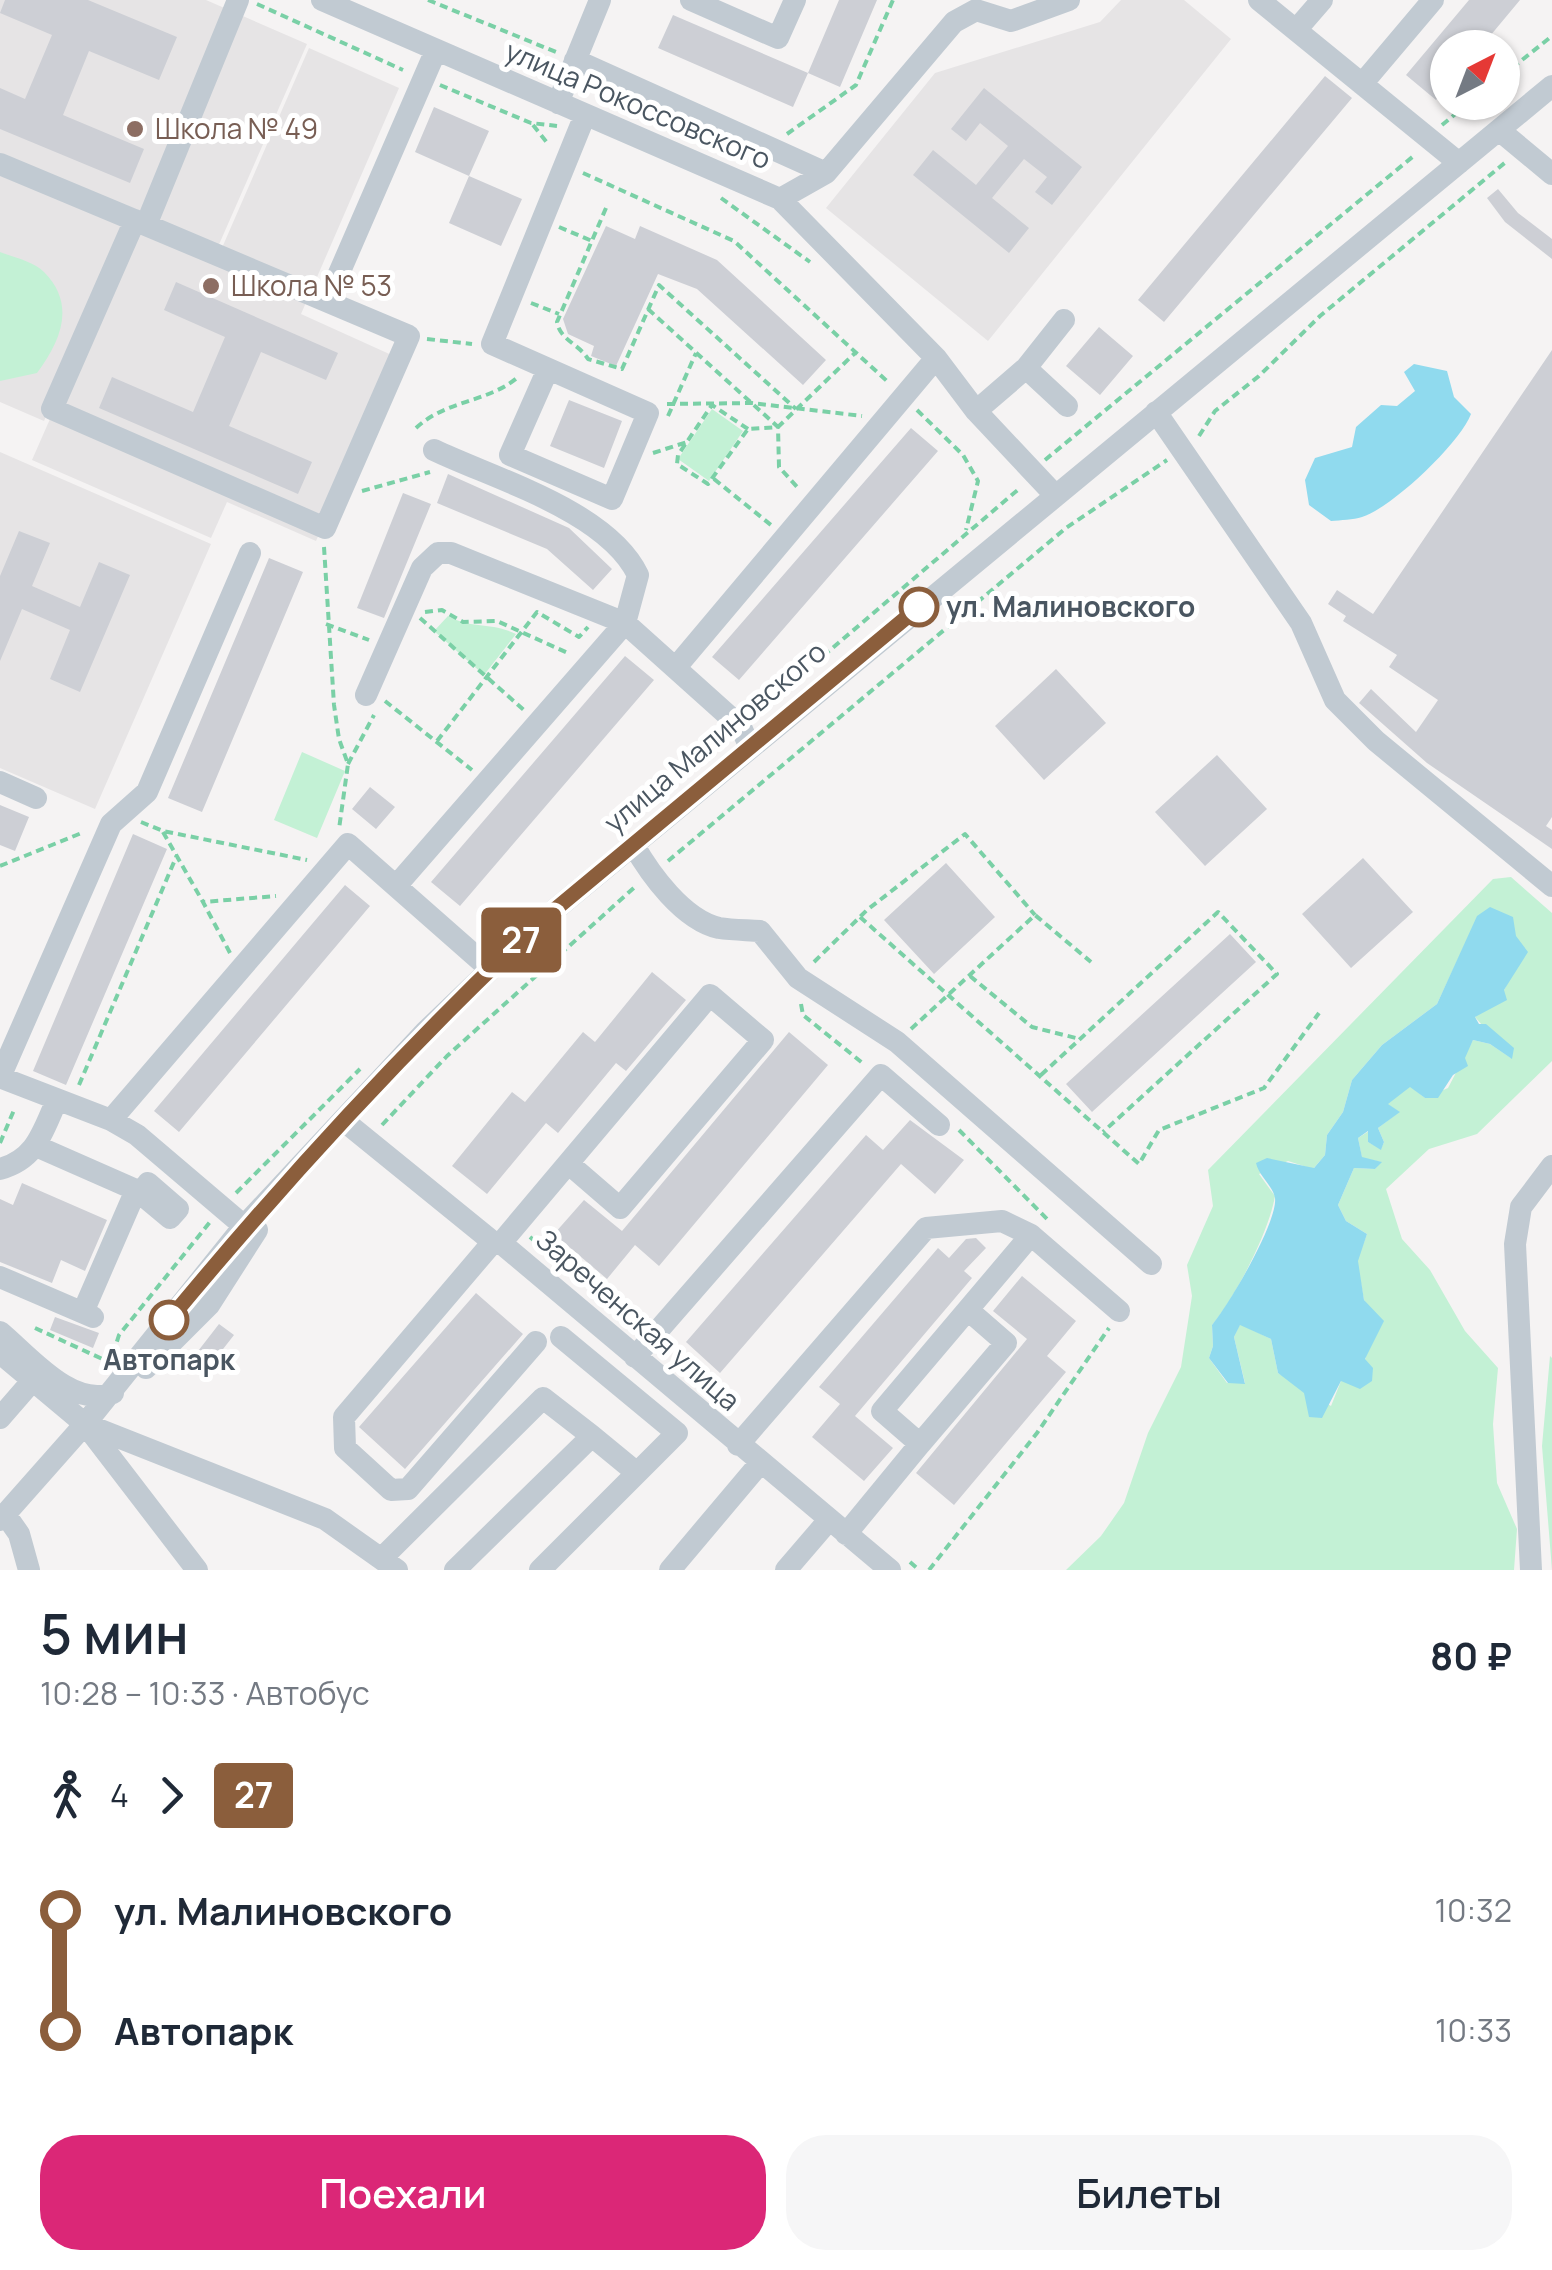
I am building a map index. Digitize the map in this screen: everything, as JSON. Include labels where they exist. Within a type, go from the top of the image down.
[{"type":"street","points":[[0,164],[140,222],[328,301],[409,336],[324,528],[52,409],[140,222],[238,0]]},
{"type":"street","name":"улица Рокоссовского","points":[[322,0],[362,8],[436,50],[780,199],[936,358],[976,411],[1054,494]]},
{"type":"street","points":[[558,103],[600,0]]},
{"type":"street","points":[[691,0],[778,38],[795,0]]},
{"type":"street","points":[[780,199],[826,173],[954,22],[976,10],[1011,20],[1069,0]]},
{"type":"street","points":[[1260,0],[1459,162]]},
{"type":"street","points":[[1296,30],[1322,0]]},
{"type":"street","points":[[1362,84],[1434,0]]},
{"type":"street","points":[[328,301],[436,50]]},
{"type":"street","points":[[575,60],[826,173]]},
{"type":"street","name":"улица Малиновского","points":[[8,1511],[85,1424],[244,1226],[490,969],[633,844],[1552,86]]},
{"type":"street","points":[[540,365],[510,455],[612,499],[648,413],[631,405],[540,365],[492,344],[586,115]]},
{"type":"street","points":[[1499,130],[1552,174]]},
{"type":"street","points":[[976,411],[1026,368],[1064,320]]},
{"type":"street","points":[[677,666],[936,358]]},
{"type":"street","points":[[1026,368],[1066,406]]},
{"type":"street","points":[[1156,412],[1302,623],[1335,700],[1376,741],[1552,886]]},
{"type":"street","points":[[396,886],[625,623],[638,575],[629,556],[601,528],[440,459]]},
{"type":"street","points":[[7,1080],[111,824],[147,792],[250,553]]},
{"type":"street","points":[[374,696],[396,627],[422,568],[438,553],[451,553],[625,623],[741,726],[750,748]]},
{"type":"street","points":[[0,782],[36,798]]},
{"type":"street","points":[[111,1120],[348,844],[490,969]]},
{"type":"street","points":[[633,844],[650,874],[714,927],[760,931],[798,978],[897,1042],[1151,1264]]},
{"type":"street","points":[[536,1342],[408,1490],[391,1490],[345,1448],[341,1438],[344,1416],[569,1164],[710,995],[763,1040],[620,1208],[569,1164]]},
{"type":"street","points":[[636,1357],[881,1075],[945,1124]]},
{"type":"street","points":[[7,1080],[61,1104],[111,1120],[159,1153],[244,1226]]},
{"type":"street","points":[[7,1080],[42,1112],[40,1137]]},
{"type":"street","points":[[0,1169],[24,1160],[61,1104]]},
{"type":"street","name":"Зареченская улица","points":[[344,1122],[497,1242],[890,1570]]},
{"type":"street","points":[[0,1277],[90,1315],[138,1192],[40,1137]]},
{"type":"street","points":[[1531,1570],[1515,1244],[1522,1207],[1552,1166]]},
{"type":"street","points":[[0,1332],[74,1392],[90,1398],[126,1388],[209,1305],[294,1173]]},
{"type":"street","points":[[738,1445],[926,1228],[1002,1220],[1039,1227],[1120,1311]]},
{"type":"street","points":[[920,1444],[882,1411],[1039,1227]]},
{"type":"street","points":[[786,1570],[837,1527],[920,1444],[1006,1343],[968,1310]]},
{"type":"street","points":[[540,1570],[677,1433],[561,1337]]},
{"type":"street","points":[[0,1353],[85,1424],[198,1570]]},
{"type":"street","points":[[0,1418],[32,1380]]},
{"type":"street","points":[[85,1424],[325,1519],[390,1564],[543,1398],[637,1474]]},
{"type":"street","points":[[455,1570],[592,1436]]},
{"type":"street","points":[[670,1570],[761,1462]]},
{"type":"street","points":[[0,1482],[19,1534],[25,1568]]},
{"type":"path","points":[[428,0],[575,60]]},
{"type":"path","points":[[771,146],[856,85],[893,0]]},
{"type":"path","points":[[1520,62],[1552,36]]},
{"type":"path","points":[[1032,474],[1450,120]]},
{"type":"path","points":[[532,124],[565,165],[734,241],[856,352],[898,407],[962,454],[978,481],[976,502],[965,534]]},
{"type":"path","points":[[378,1128],[459,1045],[650,874],[1066,528],[1205,432],[1215,411],[1285,353],[1320,316],[1522,149]]},
{"type":"path","points":[[606,208],[557,322],[558,329],[581,346],[588,359],[617,370],[659,285],[796,409]]},
{"type":"path","points":[[648,309],[778,427],[779,467],[814,504]]},
{"type":"path","points":[[409,336],[492,344]]},
{"type":"path","points":[[673,404],[696,352]]},
{"type":"path","points":[[748,429],[714,479],[706,484],[677,464],[712,406],[748,429],[778,427],[856,352]]},
{"type":"path","points":[[416,428],[450,404],[510,384],[540,365]]},
{"type":"path","points":[[631,405],[898,407]]},
{"type":"path","points":[[650,454],[687,442]]},
{"type":"path","points":[[362,492],[440,459]]},
{"type":"path","points":[[714,479],[786,538]]},
{"type":"path","points":[[326,542],[326,624],[338,739],[348,764],[338,822],[344,838]]},
{"type":"path","points":[[538,722],[415,613],[442,610],[462,622],[497,621],[590,664]]},
{"type":"path","points":[[437,741],[537,612],[578,638],[599,612]]},
{"type":"path","points":[[326,624],[369,640],[380,639],[396,627]]},
{"type":"path","points":[[374,696],[486,782]]},
{"type":"path","points":[[0,866],[111,824],[139,822],[162,831],[323,863]]},
{"type":"path","points":[[162,831],[228,951],[244,964]]},
{"type":"path","points":[[881,1075],[803,1014],[798,978],[860,917],[964,834],[1035,915],[1090,962]]},
{"type":"path","points":[[61,1104],[86,1074],[178,856]]},
{"type":"path","points":[[203,902],[288,894],[298,902]]},
{"type":"path","points":[[1040,1076],[1218,912],[1277,974],[1104,1132]]},
{"type":"path","points":[[897,1042],[1035,915]]},
{"type":"path","points":[[860,917],[1140,1164],[1159,1130],[1264,1088],[1318,1013]]},
{"type":"path","points":[[970,976],[1032,1027],[1080,1039]]},
{"type":"path","points":[[0,1143],[14,1110]]},
{"type":"path","points":[[945,1124],[1039,1227]]},
{"type":"path","points":[[929,1570],[1068,1391],[1120,1311]]},
{"type":"path","points":[[28,1336],[44,1318]]},
{"type":"path","points":[[35,1328],[112,1363],[119,1335]]},
{"type":"shaded area","name":"Школа № 49","points":[[0,0],[206,0],[307,44],[217,249],[135,213],[44,421],[0,402]]},
{"type":"shaded area","points":[[1121,0],[1184,0],[1231,39],[988,341],[826,208],[935,73],[1100,22]]},
{"type":"shaded area","name":"Школа № 53","points":[[309,48],[399,88],[301,314],[396,357],[316,541],[227,502],[211,538],[32,460],[136,223],[218,257]]},
{"type":"shaded area","points":[[0,452],[211,544],[95,809],[0,768]]},
{"type":"green space","points":[[0,252],[44,272],[60,297],[62,323],[37,373],[0,381]]},
{"type":"green space","points":[[712,409],[743,431],[709,481],[678,459]]},
{"type":"green space","points":[[448,616],[516,634],[484,675],[434,631]]},
{"type":"green space","points":[[302,752],[345,771],[317,838],[274,820]]},
{"type":"green space","points":[[1511,877],[1552,913],[1552,1061],[1477,1134],[1429,1149],[1386,1189],[1402,1239],[1430,1270],[1465,1331],[1498,1368],[1493,1424],[1497,1483],[1517,1529],[1514,1570],[1066,1570],[1101,1536],[1124,1503],[1148,1433],[1181,1367],[1192,1296],[1187,1265],[1213,1206],[1208,1170],[1493,879]],"holes":[[[1478,916],[1521,957],[1504,990],[1475,1017],[1511,1058],[1490,1044],[1473,1040],[1448,1088],[1425,1098],[1410,1086],[1387,1104],[1399,1112],[1378,1128],[1384,1142],[1381,1149],[1368,1142],[1369,1131],[1358,1138],[1362,1158],[1381,1162],[1375,1169],[1354,1168],[1338,1205],[1346,1221],[1367,1234],[1357,1261],[1364,1300],[1375,1316],[1365,1360],[1341,1381],[1331,1406],[1278,1373],[1271,1339],[1240,1324],[1234,1337],[1245,1383],[1227,1383],[1209,1358],[1212,1325],[1250,1264],[1272,1211],[1275,1196],[1259,1174],[1288,1161],[1313,1169],[1325,1155],[1327,1135],[1343,1112],[1352,1080],[1382,1045],[1437,1004]]]},
{"type":"green space","points":[[1552,1358],[1552,1570],[1542,1446]]},
{"type":"water","points":[[1414,364],[1447,371],[1454,397],[1471,414],[1440,457],[1391,501],[1362,517],[1331,521],[1309,505],[1305,480],[1315,458],[1352,447],[1356,427],[1381,405],[1397,406],[1415,391],[1404,372]]},
{"type":"water","points":[[1490,907],[1513,917],[1516,936],[1528,952],[1504,990],[1507,1000],[1475,1017],[1514,1048],[1512,1059],[1490,1044],[1473,1040],[1465,1058],[1468,1066],[1453,1075],[1438,1098],[1425,1098],[1410,1087],[1388,1104],[1400,1112],[1378,1128],[1384,1142],[1381,1150],[1368,1142],[1368,1131],[1358,1138],[1362,1157],[1382,1162],[1375,1169],[1354,1168],[1338,1205],[1346,1221],[1367,1234],[1358,1261],[1364,1300],[1384,1321],[1365,1359],[1373,1368],[1372,1381],[1360,1389],[1341,1381],[1322,1418],[1309,1417],[1304,1393],[1278,1373],[1271,1339],[1240,1325],[1234,1337],[1245,1384],[1228,1383],[1209,1358],[1212,1325],[1251,1263],[1274,1210],[1274,1194],[1256,1163],[1267,1158],[1314,1168],[1325,1155],[1327,1135],[1343,1112],[1352,1080],[1382,1045],[1437,1004],[1477,916]]},
{"type":"building","points":[[5,0],[88,0],[177,37],[159,80],[89,51],[63,115],[144,149],[130,183],[0,129],[0,88],[25,99],[52,35],[0,13]]},
{"type":"building","points":[[839,0],[877,0],[840,87],[808,73]]},
{"type":"building","points":[[1469,0],[1520,0],[1495,30],[1444,30]]},
{"type":"building","points":[[673,15],[808,73],[793,107],[658,48]]},
{"type":"building","points":[[1430,46],[1430,95],[1406,75]]},
{"type":"building","points":[[1325,76],[1352,98],[1164,322],[1138,300]]},
{"type":"building","points":[[984,88],[1082,167],[1052,205],[1035,192],[1047,177],[1024,159],[992,198],[1029,228],[1009,253],[913,175],[933,150],[976,185],[1008,146],[980,123],[966,141],[951,129]]},
{"type":"building","points":[[434,107],[489,131],[469,176],[415,152]]},
{"type":"building","points":[[469,176],[522,199],[501,246],[449,223]]},
{"type":"building","points":[[1498,189],[1518,213],[1552,239],[1552,259],[1505,222],[1487,198]]},
{"type":"building","points":[[606,226],[635,239],[640,226],[717,260],[826,360],[803,385],[697,289],[658,274],[616,366],[591,356],[594,346],[568,334],[563,319]]},
{"type":"building","points":[[176,282],[338,353],[326,380],[261,352],[229,426],[312,462],[298,494],[99,408],[112,377],[193,412],[225,337],[164,310]]},
{"type":"building","points":[[1099,327],[1133,356],[1100,395],[1066,366]]},
{"type":"building","points":[[1552,350],[1552,817],[1546,826],[1552,830],[1552,849],[1427,763],[1359,703],[1371,689],[1416,732],[1438,700],[1389,667],[1397,655],[1343,621],[1346,616],[1328,604],[1337,590],[1373,614]]},
{"type":"building","points":[[569,400],[622,421],[604,468],[550,446]]},
{"type":"building","points":[[911,428],[938,451],[739,680],[712,657]]},
{"type":"building","points":[[448,474],[569,528],[612,569],[593,590],[547,549],[437,503]]},
{"type":"building","points":[[403,493],[431,504],[384,618],[357,608]]},
{"type":"building","points":[[19,531],[50,543],[32,586],[80,607],[99,562],[130,575],[80,692],[50,679],[70,630],[22,609],[0,661],[0,576]]},
{"type":"building","points":[[269,558],[303,572],[202,812],[168,798]]},
{"type":"building","points":[[625,656],[654,680],[460,906],[431,882]]},
{"type":"building","points":[[1056,669],[1106,723],[1044,780],[995,726]]},
{"type":"building","points":[[1217,755],[1267,809],[1205,866],[1155,812]]},
{"type":"building","points":[[370,787],[395,807],[376,829],[352,809]]},
{"type":"building","points":[[0,805],[29,817],[15,851],[0,845]]},
{"type":"building","points":[[133,834],[167,849],[66,1085],[33,1071]]},
{"type":"building","points":[[1363,858],[1413,912],[1351,968],[1302,914]]},
{"type":"building","points":[[946,863],[995,917],[934,974],[884,920]]},
{"type":"building","points":[[345,885],[370,906],[179,1132],[154,1111]]},
{"type":"building","points":[[1230,934],[1256,962],[1092,1112],[1066,1084]]},
{"type":"building","points":[[652,972],[686,1000],[626,1071],[616,1063],[558,1133],[546,1123],[487,1194],[452,1166],[512,1092],[525,1102],[583,1032],[595,1042]]},
{"type":"building","points":[[789,1032],[828,1065],[659,1266],[635,1245],[607,1279],[554,1234],[584,1200],[622,1231]]},
{"type":"building","points":[[910,1120],[964,1160],[935,1194],[901,1164],[720,1373],[686,1342],[866,1135],[883,1150]]},
{"type":"building","points":[[22,1183],[107,1220],[85,1271],[61,1260],[52,1283],[0,1262],[0,1199],[13,1205]]},
{"type":"building","points":[[976,1238],[986,1248],[964,1271],[972,1278],[855,1416],[893,1448],[864,1481],[812,1437],[840,1404],[819,1387],[938,1248],[949,1258],[966,1239]]},
{"type":"building","points":[[1022,1276],[1076,1321],[1047,1356],[1066,1372],[954,1505],[916,1473],[1027,1339],[993,1311]]},
{"type":"building","points":[[476,1293],[523,1334],[405,1469],[359,1427]]},
{"type":"building","points":[[55,1317],[99,1333],[93,1348],[50,1330]]},
{"type":"building","points":[[219,1324],[234,1335],[202,1376],[188,1364]]},
{"type":"bus line","name":"27","points":[[169,1320],[244,1226],[425,1032],[490,969],[540,922],[919,607]]},
{"type":"place","name":"Школа № 49","points":[[135,129]]},
{"type":"place","name":"Школа № 53","points":[[211,286]]},
{"type":"place","name":"ул. Малиновского","points":[[919,607]]},
{"type":"place","name":"Автопарк","points":[[169,1320]]}]
